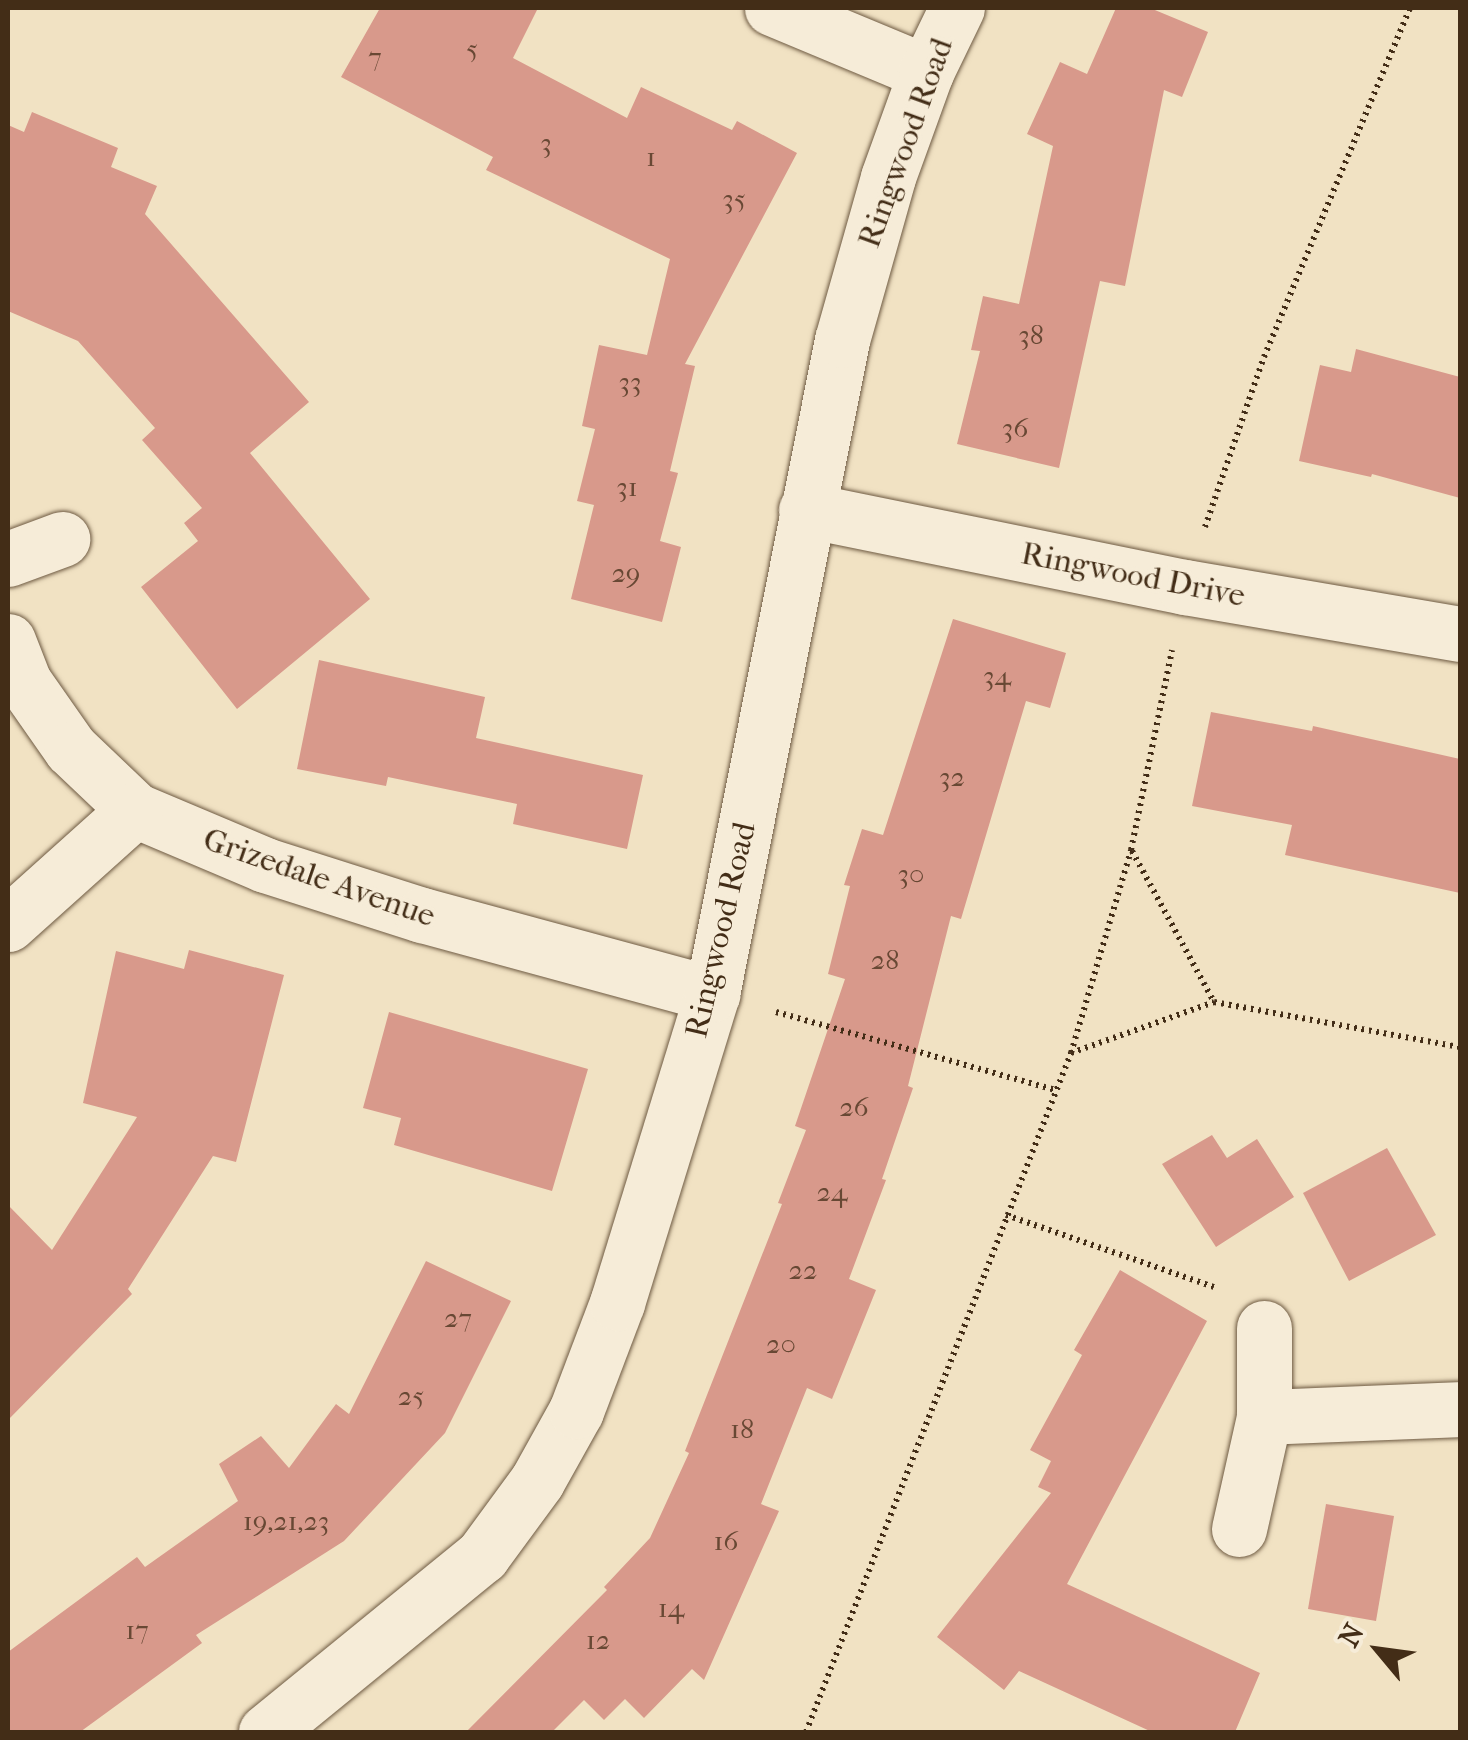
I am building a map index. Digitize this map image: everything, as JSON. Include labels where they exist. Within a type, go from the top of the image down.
[{"type":"street","points":[[772,8],[926,72]]},
{"type":"street","name":"Ringwood Road","points":[[266,1732],[482,1556],[538,1481],[576,1411],[617,1303],[712,994],[842,340],[888,177],[926,72],[958,8]]},
{"type":"street","name":"Ringwood Drive","points":[[806,510],[1185,587],[1460,634]]},
{"type":"street","points":[[8,559],[62,538]]},
{"type":"street","name":"Grizedale Avenue","points":[[8,641],[24,682],[71,749],[136,810],[264,866],[422,916],[712,994]]},
{"type":"street","points":[[8,924],[136,810]]},
{"type":"street","points":[[1239,1530],[1264,1417],[1264,1328]]},
{"type":"street","points":[[1264,1417],[1460,1409]]},
{"type":"path","points":[[806,1732],[1071,1053],[1131,850],[1185,587],[1264,357],[1410,8]]},
{"type":"path","points":[[1131,850],[1214,1002]]},
{"type":"path","points":[[712,994],[1056,1090]]},
{"type":"path","points":[[1071,1053],[1214,1002],[1460,1047]]},
{"type":"path","points":[[1006,1216],[1252,1300],[1264,1328]]},
{"type":"building","points":[[380,8],[538,8],[513,58],[627,118],[641,87],[732,130],[737,121],[797,153],[685,364],[695,366],[670,471],[678,473],[660,541],[681,547],[662,622],[571,599],[594,505],[577,501],[595,429],[582,426],[599,345],[647,355],[670,259],[486,170],[493,157],[341,77]]},
{"type":"building","points":[[1116,8],[1150,8],[1208,32],[1182,97],[1164,90],[1125,286],[1100,281],[1059,468],[957,444],[980,351],[971,350],[983,296],[1019,304],[1053,146],[1027,134],[1060,62],[1087,74]]},
{"type":"building","points":[[32,112],[118,148],[111,167],[157,186],[145,214],[309,402],[250,453],[370,599],[237,709],[141,587],[198,541],[184,523],[202,508],[142,440],[155,428],[78,341],[8,311],[8,125],[24,132]]},
{"type":"building","points":[[1356,349],[1460,377],[1460,498],[1372,474],[1371,477],[1299,461],[1320,365],[1351,372]]},
{"type":"building","points":[[953,619],[1066,653],[1050,708],[1026,701],[961,919],[951,916],[908,1086],[913,1088],[882,1179],[886,1180],[849,1279],[876,1290],[832,1399],[807,1388],[761,1504],[779,1511],[704,1680],[692,1669],[644,1718],[625,1699],[604,1720],[584,1700],[552,1732],[466,1732],[607,1590],[604,1587],[650,1538],[689,1453],[685,1451],[782,1204],[778,1203],[806,1130],[795,1126],[845,979],[828,974],[850,886],[844,885],[862,829],[883,835]]},
{"type":"building","points":[[319,660],[485,697],[476,738],[643,775],[627,849],[513,824],[517,804],[388,777],[386,786],[297,769]]},
{"type":"building","points":[[1211,712],[1312,731],[1313,726],[1460,759],[1460,893],[1285,855],[1292,825],[1192,806]]},
{"type":"building","points":[[189,950],[284,975],[236,1162],[213,1156],[128,1289],[132,1294],[8,1420],[8,1205],[52,1250],[137,1117],[83,1103],[116,951],[184,969]]},
{"type":"building","points":[[389,1012],[588,1069],[552,1191],[394,1145],[401,1118],[363,1108]]},
{"type":"building","points":[[1212,1135],[1227,1158],[1257,1139],[1294,1197],[1216,1247],[1162,1164]]},
{"type":"building","points":[[1387,1148],[1436,1235],[1349,1281],[1303,1193]]},
{"type":"building","points":[[426,1261],[511,1301],[445,1433],[344,1541],[196,1635],[202,1643],[80,1732],[8,1732],[8,1652],[137,1557],[145,1567],[238,1501],[219,1464],[261,1436],[289,1468],[336,1404],[349,1414]]},
{"type":"building","points":[[1120,1270],[1207,1321],[1067,1584],[1260,1673],[1235,1732],[1152,1732],[1019,1671],[1004,1690],[937,1637],[1051,1493],[1038,1487],[1051,1461],[1030,1450],[1082,1355],[1074,1350]]},
{"type":"building","points":[[1326,1504],[1394,1516],[1376,1621],[1308,1609]]}]
